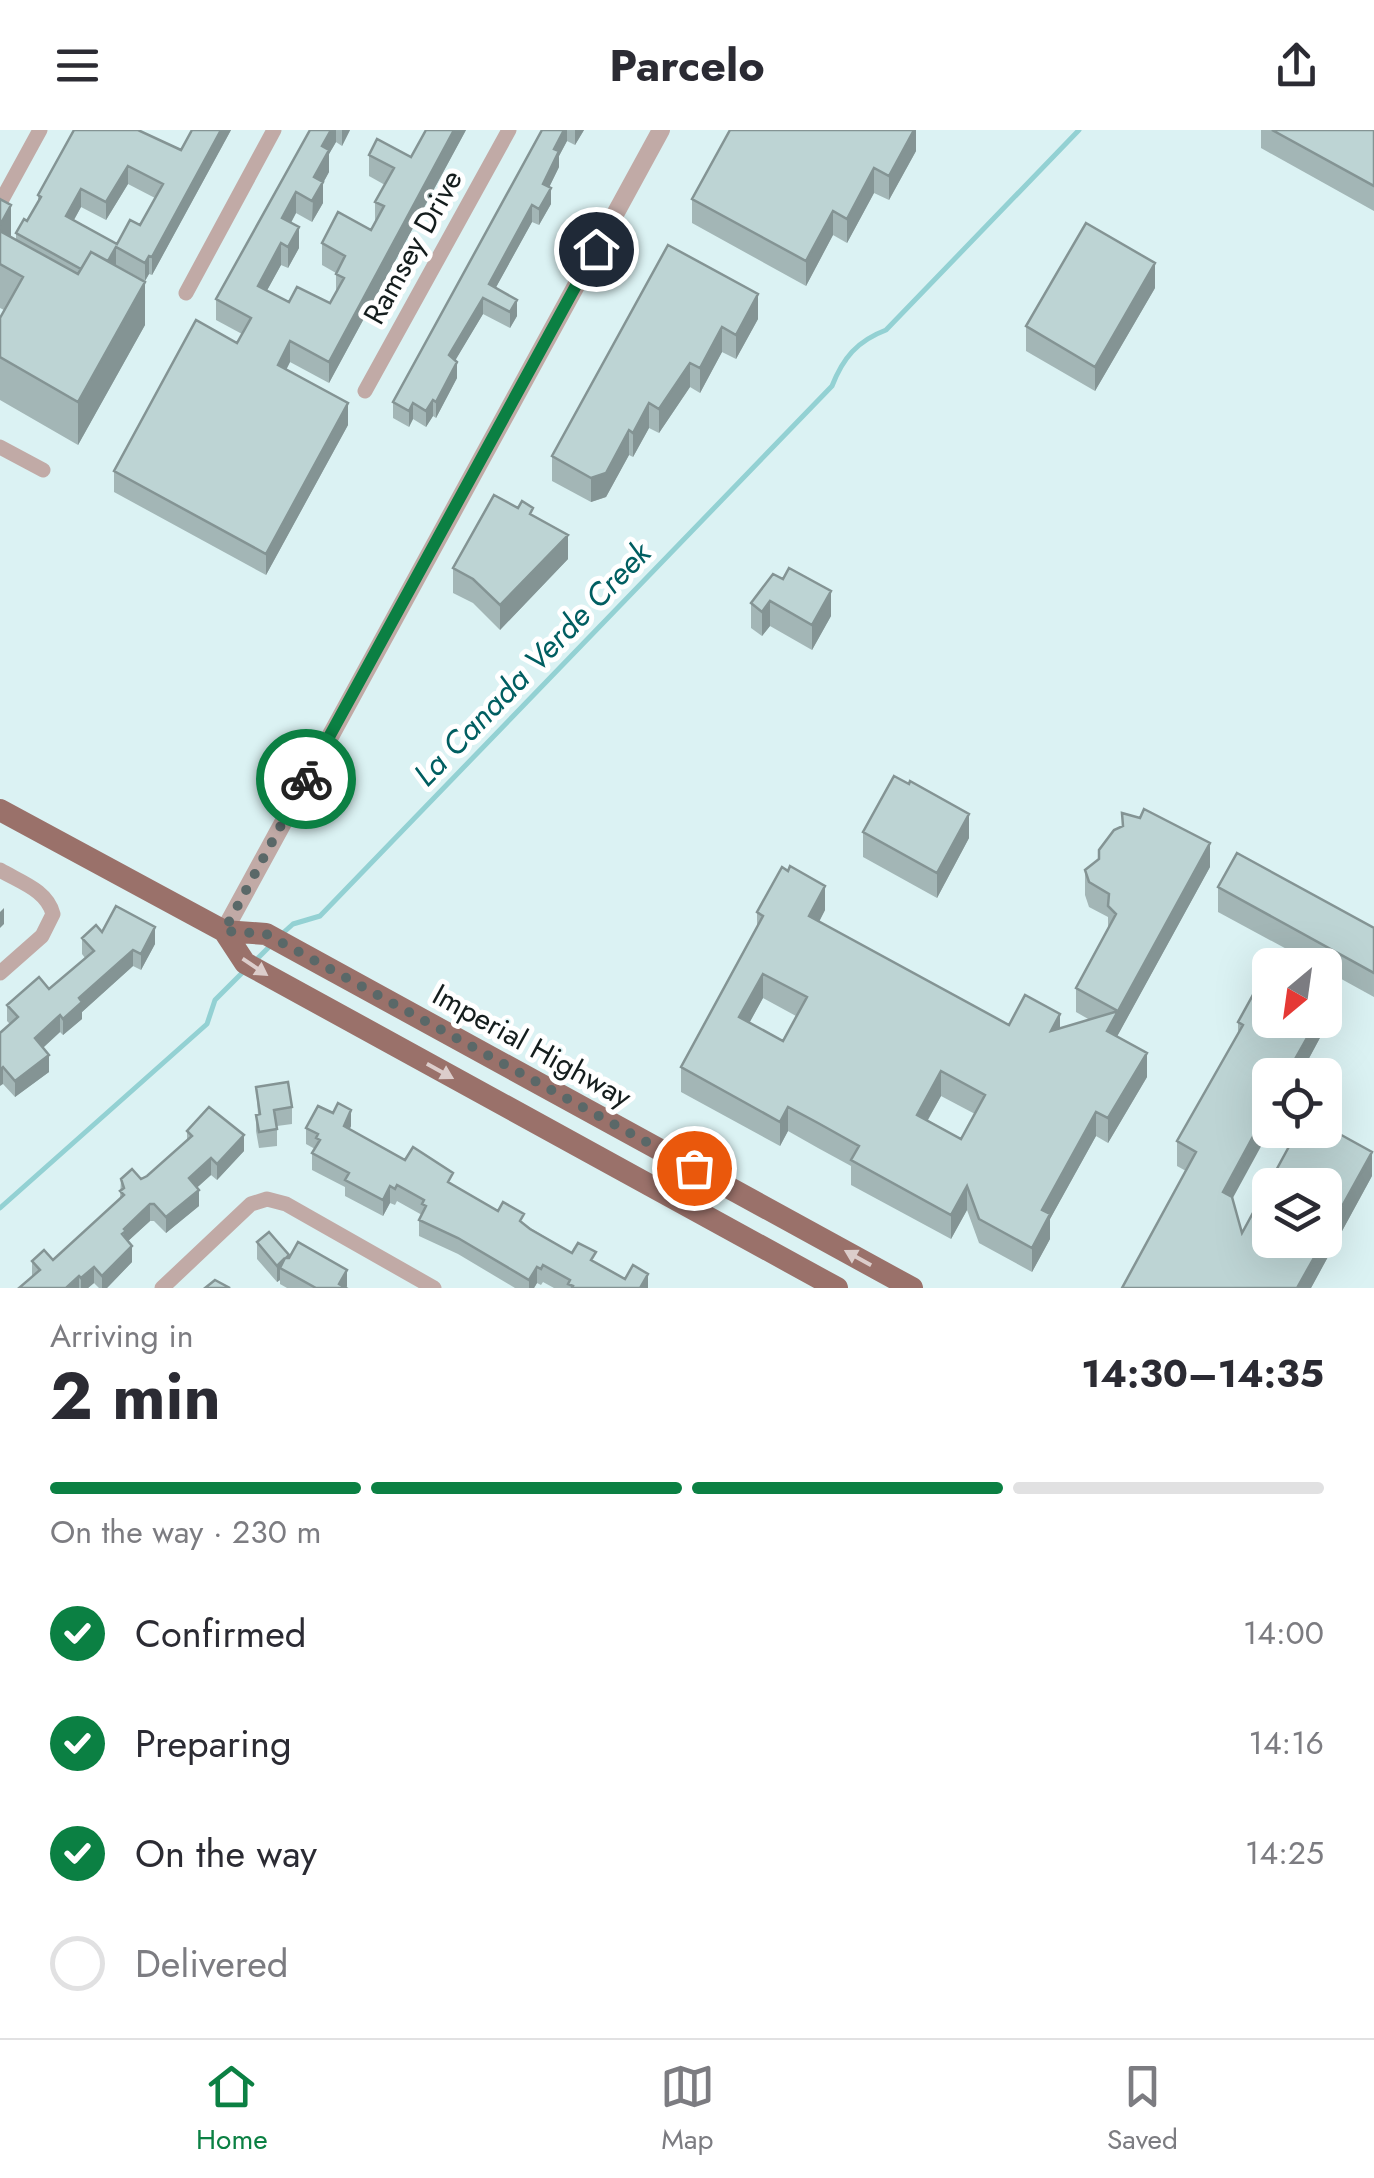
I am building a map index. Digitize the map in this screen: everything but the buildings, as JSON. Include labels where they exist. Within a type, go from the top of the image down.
[{"type":"main road","name":"Imperial Highway","points":[[0,810],[229,934],[266,934],[912,1288]]},
{"type":"main road","name":"Imperial Highway","points":[[229,934],[245,964],[837,1288]]},
{"type":"street","points":[[0,203],[40,130]]},
{"type":"street","points":[[186,292],[274,130]]},
{"type":"street","name":"Ramsey Drive","points":[[364,392],[509,130]]},
{"type":"street","points":[[229,934],[661,130]]},
{"type":"street","points":[[0,447],[43,470]]},
{"type":"street","points":[[0,870],[42,894],[52,908],[51,921],[42,936],[0,973]]},
{"type":"street","points":[[162,1288],[252,1204],[267,1199],[286,1204],[434,1288]]},
{"type":"waterway","name":"La Canada Verde Creek","points":[[283,933],[293,924],[320,916],[832,386],[852,352],[886,330],[1079,130]]},
{"type":"waterway","name":"La Canada Verde Creek","points":[[255,961],[272,944]]},
{"type":"waterway","name":"La Canada Verde Creek","points":[[0,1208],[207,1024],[215,1000],[243,972]]},
{"type":"way so far","points":[[306,779],[224,931],[266,934],[694,1168]]},
{"type":"route","points":[[306,779],[596,249]]}]
